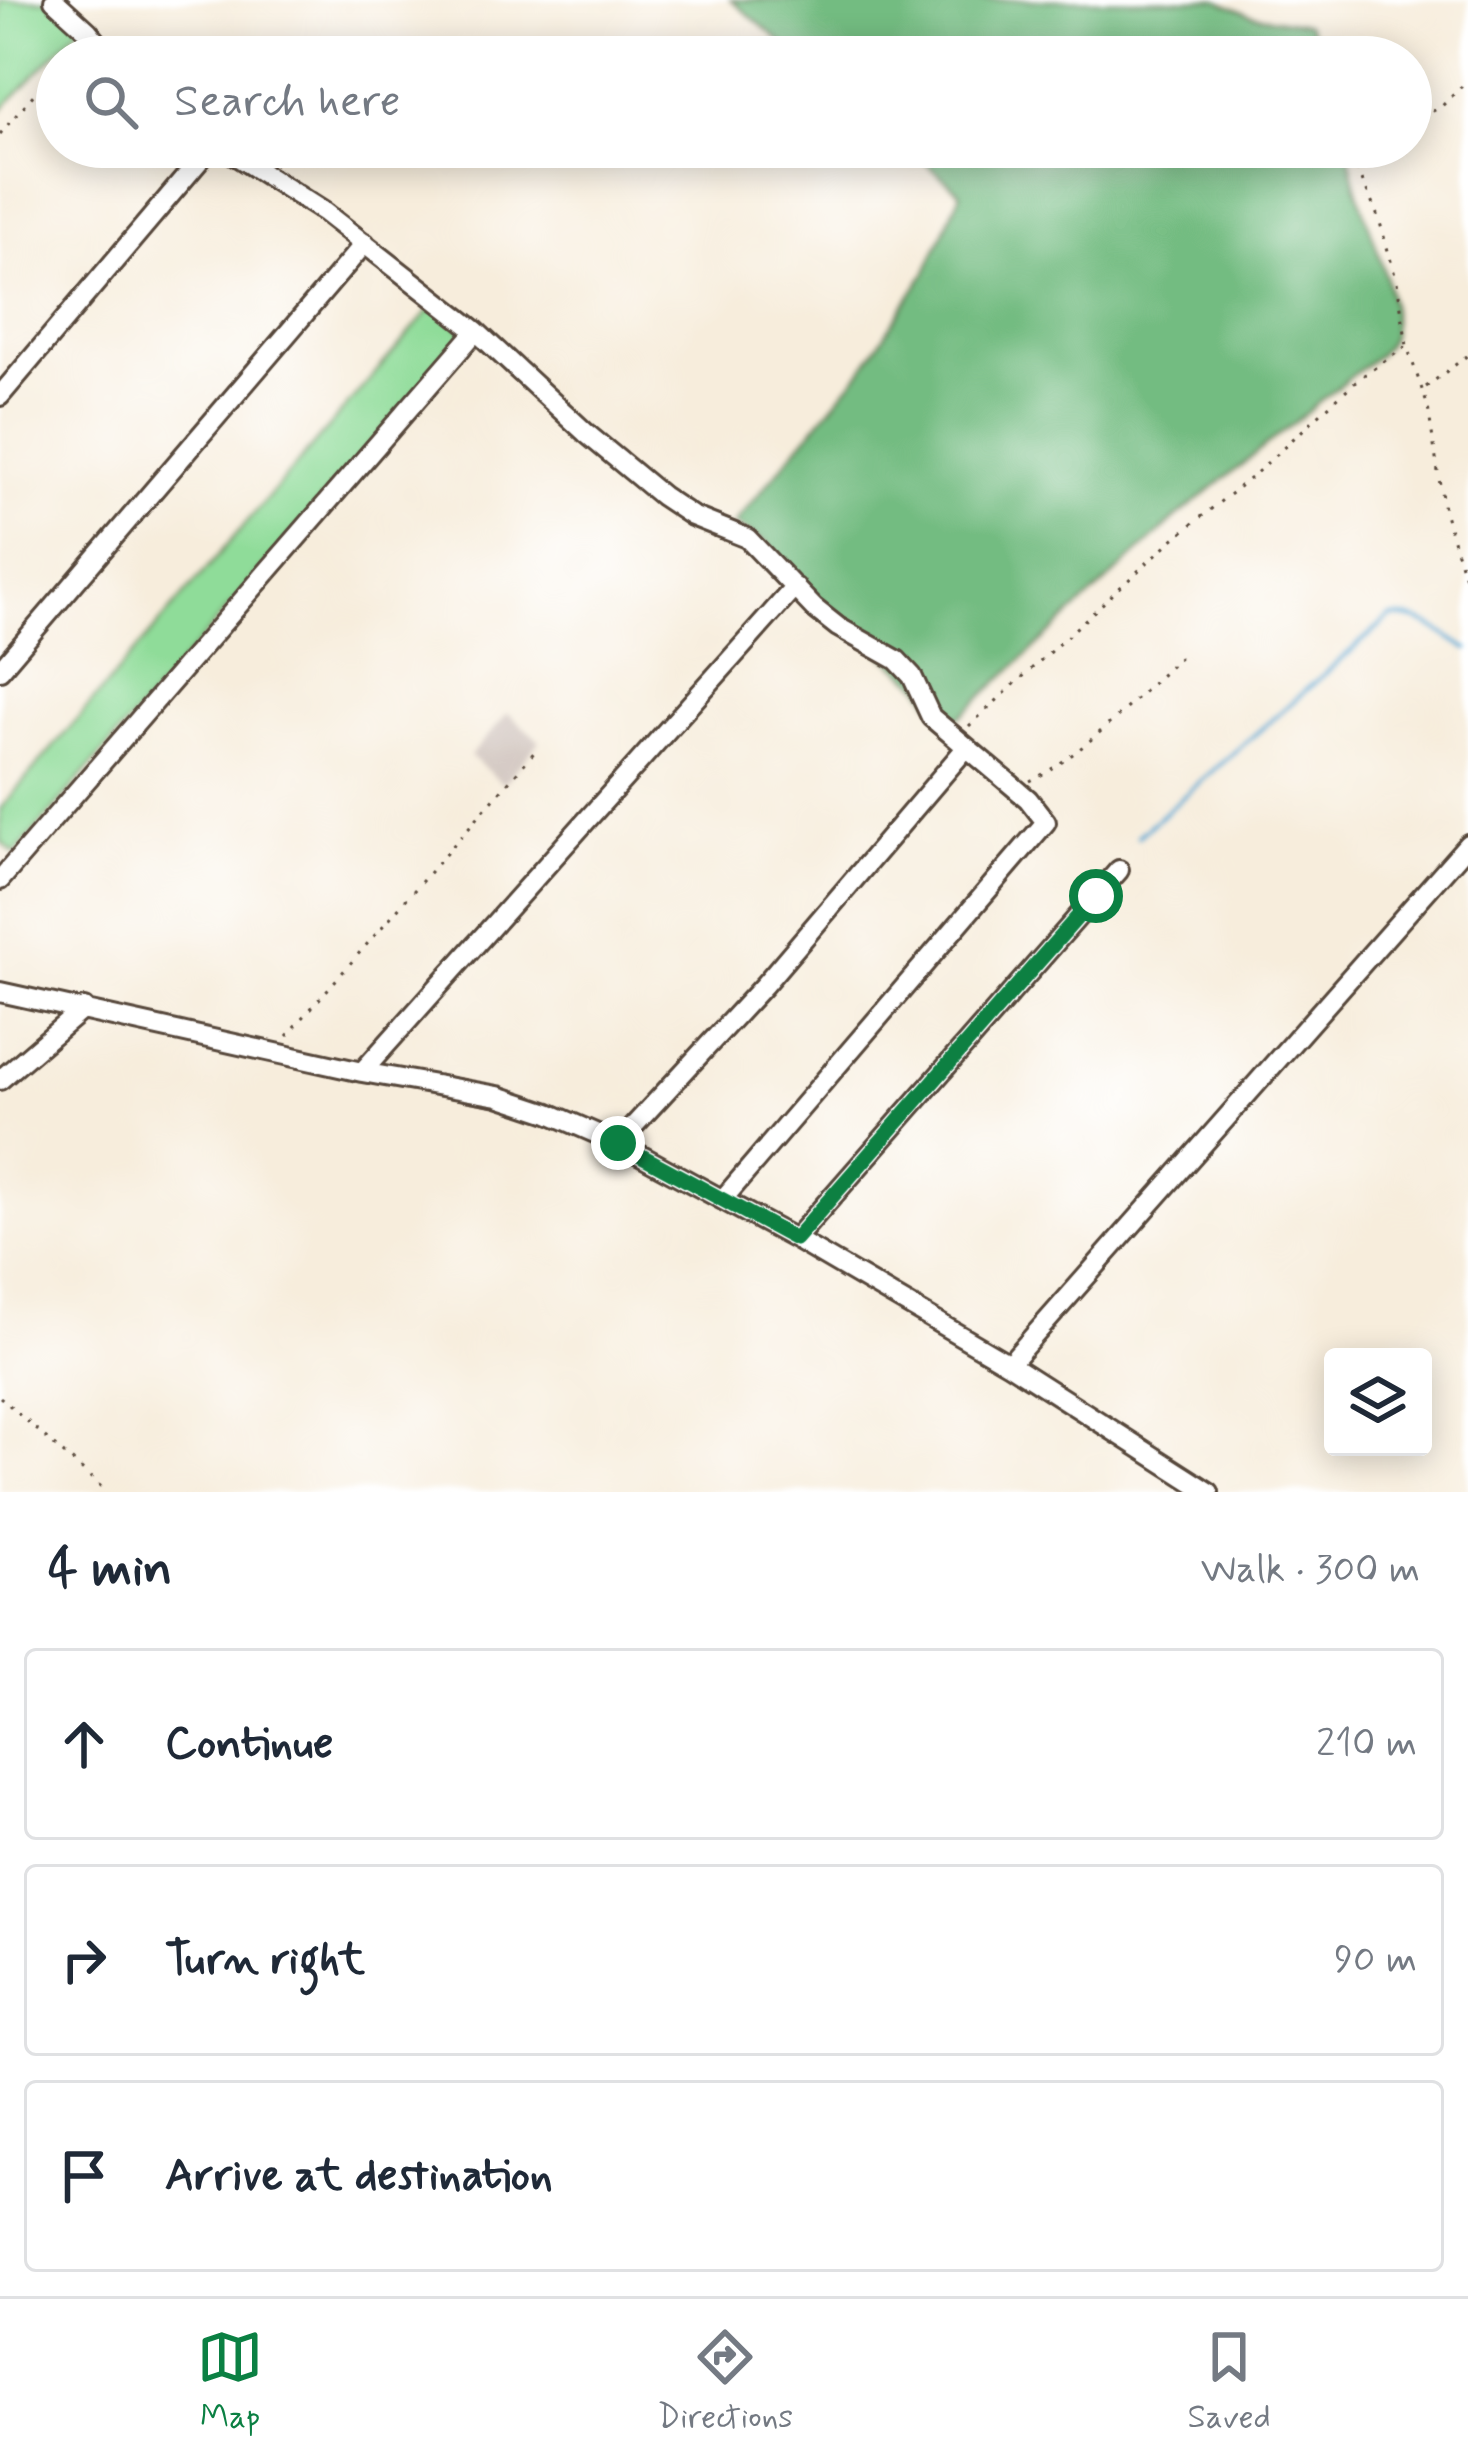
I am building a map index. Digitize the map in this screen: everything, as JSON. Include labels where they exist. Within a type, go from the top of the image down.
[{"type":"street","points":[[54,0],[92,36]]},
{"type":"street","points":[[0,396],[193,168]]},
{"type":"street","points":[[253,168],[365,243],[476,331],[662,496],[692,516],[747,538],[838,627],[897,660],[912,676],[931,717],[1040,811],[1046,822],[723,1198]]},
{"type":"street","points":[[0,670],[365,243]]},
{"type":"street","points":[[0,880],[476,331]]},
{"type":"street","points":[[362,1072],[795,587]]},
{"type":"street","points":[[618,1143],[748,1002],[960,744]]},
{"type":"street","points":[[1010,1364],[1468,844]]},
{"type":"street","points":[[795,1239],[1119,870]]},
{"type":"street","points":[[0,992],[362,1072],[498,1096],[618,1143],[723,1198],[1010,1364],[1209,1492]]},
{"type":"street","points":[[0,1080],[84,1008]]},
{"type":"path","points":[[1432,112],[1468,80]]},
{"type":"path","points":[[0,134],[36,92]]},
{"type":"path","points":[[1357,168],[1379,219],[1397,282],[1407,346],[1424,389],[1444,512],[1468,587]]},
{"type":"path","points":[[960,744],[1137,572],[1254,475],[1358,379],[1407,346]]},
{"type":"path","points":[[1424,389],[1468,356]]},
{"type":"path","points":[[1010,784],[1032,781],[1048,771],[1184,652]]},
{"type":"path","points":[[274,1051],[538,748]]},
{"type":"path","points":[[0,1397],[107,1492]]},
{"type":"shaded area","points":[[508,713],[540,741],[503,784],[470,756]]},
{"type":"green space","points":[[0,0],[51,0],[81,26],[72,36],[36,36],[36,74],[0,112]]},
{"type":"green space","points":[[731,0],[1217,0],[1251,15],[1307,24],[1313,36],[774,36]]},
{"type":"green space","points":[[932,168],[1352,168],[1388,287],[1392,331],[1378,355],[1178,516],[961,716],[943,721],[920,685],[797,584],[767,543],[734,524],[861,371],[926,272],[961,193]]},
{"type":"green space","points":[[433,306],[467,333],[15,854],[0,841],[0,809]]},
{"type":"waterway","points":[[1138,836],[1390,617],[1422,622],[1468,649]]},
{"type":"route","points":[[618,1143],[795,1239],[1096,896]]}]
